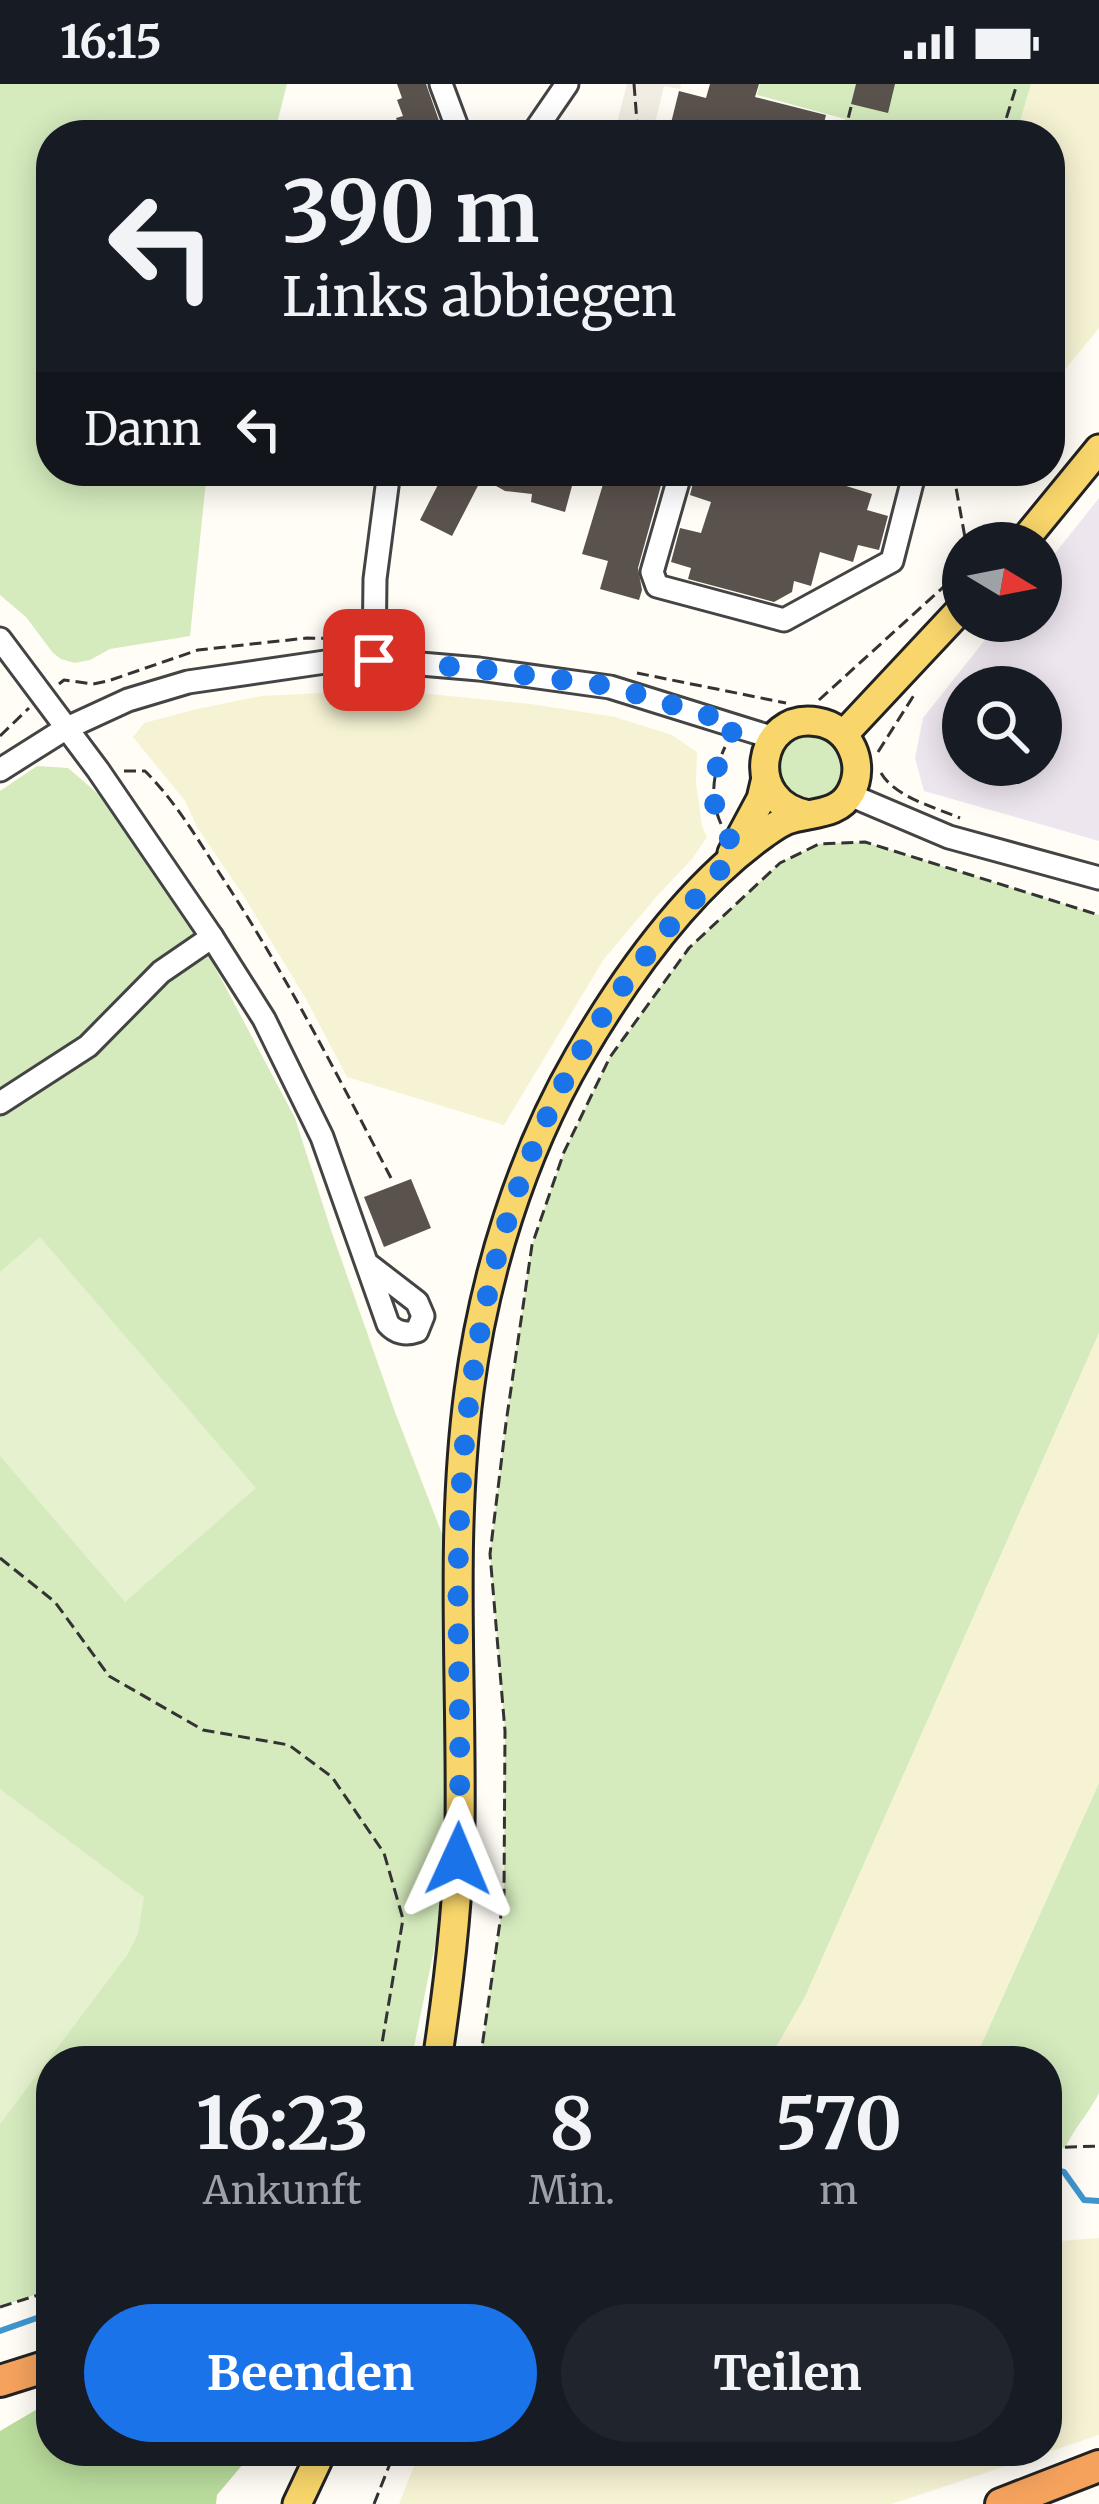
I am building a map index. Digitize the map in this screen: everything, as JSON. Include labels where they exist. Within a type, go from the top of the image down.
[{"type":"highway","points":[[0,2380],[36,2369]]},
{"type":"highway","points":[[1001,2504],[1099,2466]]},
{"type":"main road","points":[[1039,522],[1099,449]]},
{"type":"main road","points":[[844,734],[942,630]]},
{"type":"main road","points":[[439,2046],[460,1827],[458,1590],[464,1441],[488,1291],[518,1194],[556,1099],[632,975],[730,855],[760,800],[766,751],[774,738],[800,722],[816,721],[844,734],[857,760],[850,795],[826,812],[785,821],[730,855]]},
{"type":"main road","points":[[765,782],[782,805],[809,815]]},
{"type":"main road","points":[[297,2504],[315,2466]]},
{"type":"street","points":[[441,84],[454,120]]},
{"type":"street","points":[[542,120],[566,84]]},
{"type":"street","points":[[374,650],[375,579],[387,486]]},
{"type":"street","points":[[677,486],[652,572],[657,586],[784,620],[892,561],[911,486]]},
{"type":"street","points":[[0,639],[98,770],[264,1019],[322,1137],[369,1264]]},
{"type":"street","points":[[0,770],[65,730],[128,700],[188,682],[332,661],[374,650],[610,686],[774,738]]},
{"type":"street","points":[[850,795],[949,837],[1099,878]]},
{"type":"street","points":[[0,1103],[88,1046],[161,972],[212,938]]},
{"type":"path","points":[[634,84],[637,120]]},
{"type":"path","points":[[1005,120],[1016,84]]},
{"type":"path","points":[[848,120],[851,106]]},
{"type":"path","points":[[956,486],[962,522]]},
{"type":"path","points":[[839,684],[942,589]]},
{"type":"path","points":[[0,736],[64,680],[93,684],[198,650],[307,638],[374,650]]},
{"type":"path","points":[[925,682],[878,749],[878,767],[887,783],[965,820]]},
{"type":"path","points":[[730,855],[714,810],[713,791],[717,765],[736,724]]},
{"type":"path","points":[[98,770],[145,771],[168,794],[309,1019],[391,1178]]},
{"type":"path","points":[[482,2046],[504,1894],[506,1731],[490,1554],[506,1424],[532,1245],[564,1152],[610,1058],[689,948],[780,863],[819,844],[865,842],[1099,915]]},
{"type":"path","points":[[0,1558],[55,1602],[109,1676],[203,1730],[289,1745],[332,1778],[384,1852],[403,1918],[382,2046]]},
{"type":"path","points":[[1062,2148],[1099,2146]]},
{"type":"path","points":[[0,2307],[36,2295]]},
{"type":"path","points":[[374,2504],[389,2466]]},
{"type":"shaded area","points":[[627,84],[681,84],[680,89],[664,86],[656,120],[618,120]]},
{"type":"shaded area","points":[[1031,84],[1099,84],[1099,328],[1065,370],[1065,120],[1020,120]]},
{"type":"shaded area","points":[[1099,498],[1099,841],[924,791],[915,758],[923,718],[942,694],[942,786],[1062,786],[1062,666],[964,666],[983,642],[1062,642],[1062,545]]},
{"type":"shaded area","points":[[410,692],[615,717],[672,735],[697,752],[696,783],[707,837],[604,959],[504,1125],[347,1077],[306,999],[185,801],[133,737],[144,723],[197,709],[261,696]]},
{"type":"shaded area","points":[[1099,1333],[1099,1783],[981,2046],[777,2046],[805,1997]]},
{"type":"shaded area","points":[[1099,2238],[1099,2435],[1062,2447],[1062,2241]]},
{"type":"shaded area","points":[[414,2466],[1006,2466],[892,2504],[399,2504]]},
{"type":"green space","points":[[0,84],[287,84],[278,120],[36,120],[36,486],[205,486],[190,636],[110,649],[75,663],[53,653],[26,617],[0,595]]},
{"type":"green space","points":[[760,84],[1031,84],[1020,120],[845,120],[757,95]]},
{"type":"green space","points":[[826,731],[851,761],[839,798],[789,803],[773,757],[788,735]]},
{"type":"green space","points":[[37,766],[68,768],[110,804],[200,939],[295,1118],[395,1412],[444,1539],[444,1850],[436,1940],[414,2046],[36,2046],[36,2294],[0,2307],[0,791]]},
{"type":"green space","points":[[865,842],[1099,915],[1099,1333],[805,1997],[777,2046],[482,2046],[504,1894],[505,1731],[490,1554],[532,1245],[564,1152],[610,1057],[689,948],[780,863],[819,844]]},
{"type":"green space","points":[[40,1237],[256,1488],[125,1602],[0,1456],[0,1272]]},
{"type":"green space","points":[[1099,1783],[1099,2093],[1065,2148],[1062,2046],[981,2046]]},
{"type":"green space","points":[[0,1789],[144,1897],[138,1934],[128,1954],[59,2046],[36,2046],[36,2076],[0,2124]]},
{"type":"green space","points":[[36,2410],[36,2466],[241,2466],[217,2495],[216,2504],[0,2504],[0,2431]]},
{"type":"building","points":[[397,84],[426,84],[439,120],[397,120],[403,116],[397,100],[402,98]]},
{"type":"building","points":[[710,84],[759,84],[755,97],[826,115],[825,120],[672,120],[679,91],[706,98]]},
{"type":"building","points":[[856,84],[895,84],[888,113],[851,104]]},
{"type":"building","points":[[437,486],[478,486],[452,536],[420,520]]},
{"type":"building","points":[[496,486],[572,486],[565,512],[531,502],[532,494]]},
{"type":"building","points":[[602,486],[661,486],[638,568],[639,600],[600,589],[608,561],[582,554]]},
{"type":"building","points":[[692,486],[846,486],[872,494],[867,510],[888,516],[879,550],[858,545],[853,562],[820,552],[811,586],[794,581],[792,592],[774,602],[688,579],[691,568],[671,562],[680,528],[701,533],[711,502],[690,495]]},
{"type":"building","points":[[411,1179],[431,1228],[384,1247],[364,1197]]},
{"type":"waterway","points":[[1062,2172],[1084,2200],[1099,2201]]},
{"type":"waterway","points":[[0,2331],[36,2318]]},
{"type":"route","points":[[374,660],[610,686],[736,724],[717,765],[713,791],[714,810],[735,847],[726,864],[632,975],[579,1057],[536,1146],[488,1291],[469,1390],[461,1492],[458,1859]]}]
